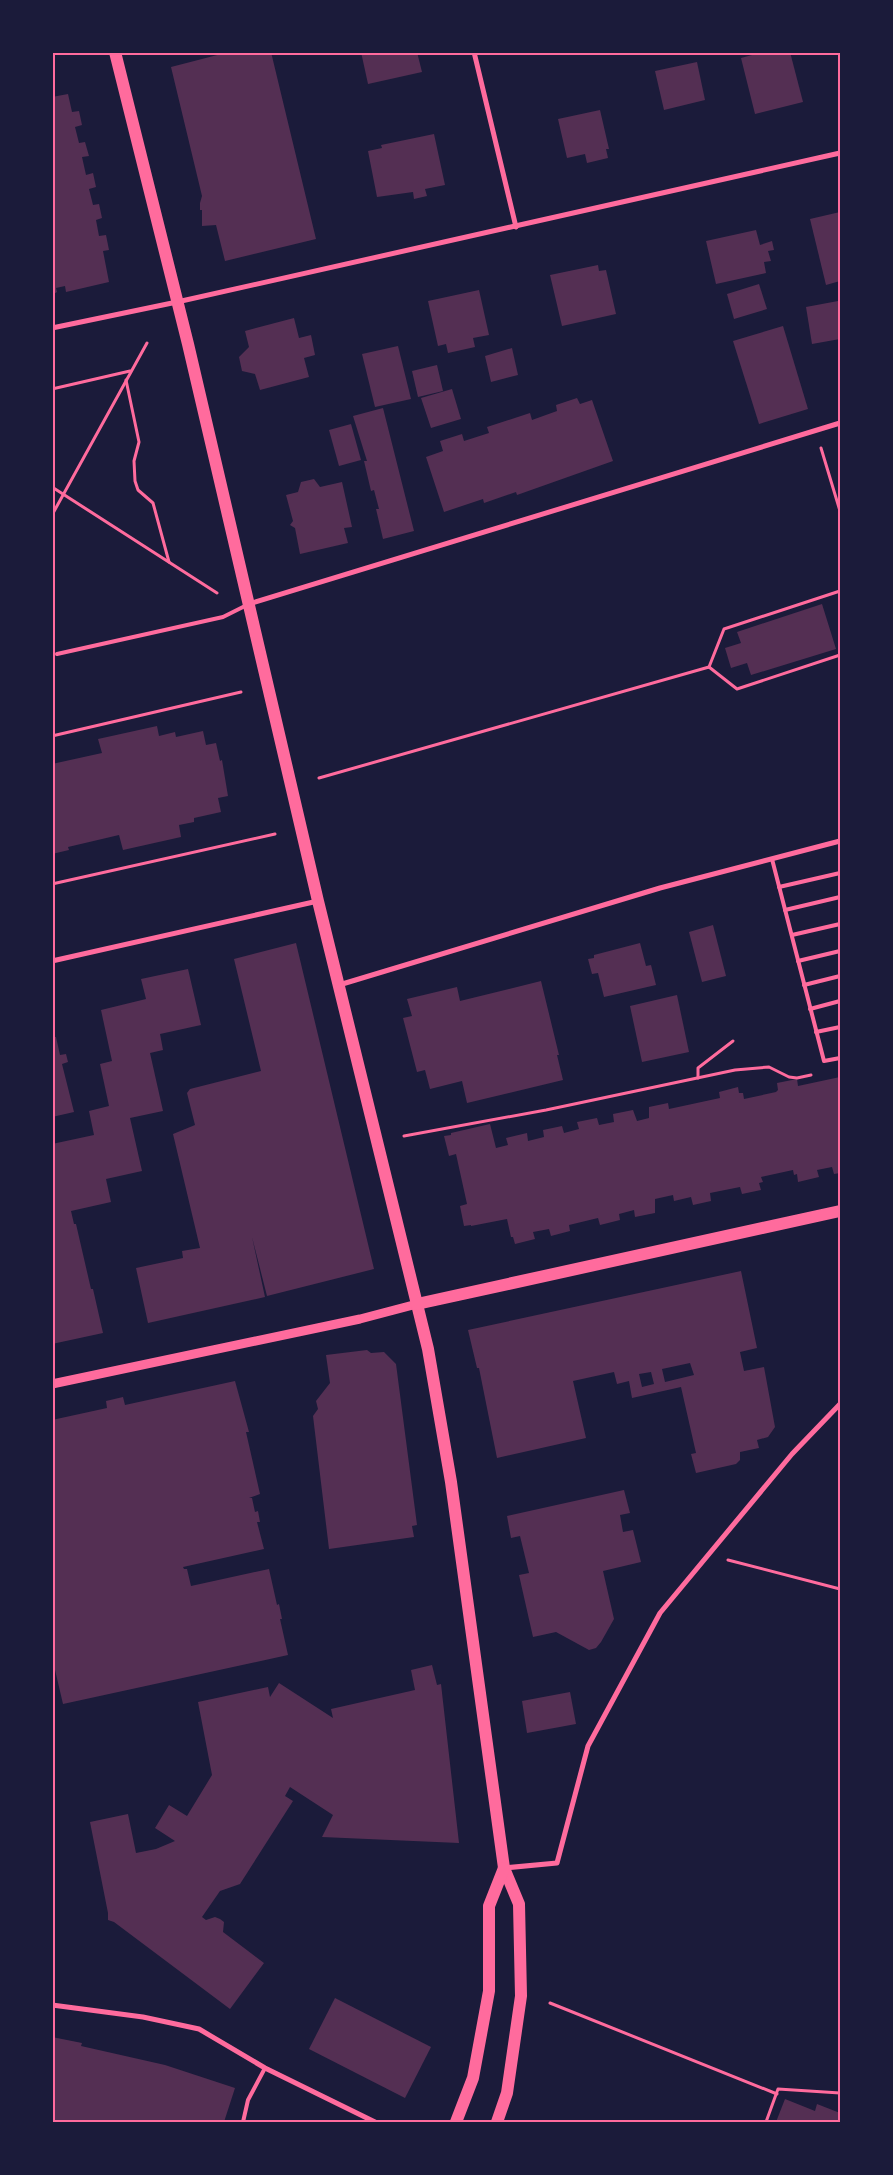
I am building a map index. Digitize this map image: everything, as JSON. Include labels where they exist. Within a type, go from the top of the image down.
[{"type":"main road","points":[[115,52],[177,302],[338,985],[428,1349],[451,1482],[504,1868],[519,1904],[521,1996],[507,2093],[497,2122]]},
{"type":"main road","points":[[418,1304],[840,1211]]},
{"type":"main road","points":[[456,2122],[473,2078],[489,1991],[489,1906],[504,1868]]},
{"type":"street","points":[[474,52],[516,227]]},
{"type":"street","points":[[52,328],[516,227],[840,153]]},
{"type":"street","points":[[249,604],[840,423]]},
{"type":"street","points":[[338,985],[660,888],[840,841]]},
{"type":"street","points":[[52,961],[318,901]]},
{"type":"street","points":[[52,1384],[360,1319],[418,1304]]},
{"type":"street","points":[[504,1868],[557,1863],[588,1746],[660,1613],[792,1454],[840,1404]]},
{"type":"street","points":[[52,2004],[144,2016],[199,2029],[265,2068],[375,2122]]},
{"type":"lane","points":[[57,654],[223,617],[249,604]]},
{"type":"lane","points":[[772,859],[824,1061],[840,1058]]},
{"type":"lane","points":[[779,887],[840,872]]},
{"type":"lane","points":[[785,910],[840,897]]},
{"type":"lane","points":[[792,935],[840,924]]},
{"type":"lane","points":[[798,961],[840,952]]},
{"type":"lane","points":[[804,985],[840,976]]},
{"type":"lane","points":[[810,1009],[840,1001]]},
{"type":"lane","points":[[816,1032],[840,1027]]},
{"type":"lane","points":[[243,2122],[248,2100],[265,2068]]},
{"type":"path","points":[[52,515],[130,370],[147,343]]},
{"type":"path","points":[[52,389],[130,370]]},
{"type":"path","points":[[126,380],[140,442],[134,461],[135,481],[138,490],[153,503],[170,562]]},
{"type":"path","points":[[815,431],[840,510]]},
{"type":"path","points":[[52,487],[217,593]]},
{"type":"path","points":[[709,667],[724,629],[840,591]]},
{"type":"path","points":[[709,667],[737,689],[840,655]]},
{"type":"path","points":[[319,778],[709,667]]},
{"type":"path","points":[[52,736],[241,692]]},
{"type":"path","points":[[52,884],[276,834]]},
{"type":"path","points":[[698,1078],[698,1068],[732,1041]]},
{"type":"path","points":[[404,1136],[546,1110],[735,1070],[769,1066],[789,1077]]},
{"type":"path","points":[[708,1555],[840,1588]]},
{"type":"path","points":[[550,2003],[777,2094]]},
{"type":"path","points":[[766,2122],[778,2089],[840,2093]]},
{"type":"building","points":[[229,52],[271,52],[316,239],[225,261],[216,225],[202,226],[200,203],[202,196],[171,67]]},
{"type":"building","points":[[361,52],[417,52],[422,72],[368,84]]},
{"type":"building","points":[[763,52],[790,52],[803,102],[755,114],[741,58]]},
{"type":"building","points":[[697,62],[705,100],[664,110],[655,71]]},
{"type":"building","points":[[68,94],[72,112],[79,111],[82,125],[75,127],[79,143],[85,142],[89,156],[82,157],[86,175],[93,173],[96,187],[89,189],[93,205],[99,204],[102,218],[96,220],[99,236],[106,235],[109,250],[103,251],[109,282],[66,292],[65,286],[56,288],[57,292],[52,295],[52,97]]},
{"type":"building","points":[[600,110],[609,149],[606,149],[608,158],[587,163],[585,154],[567,158],[558,119]]},
{"type":"building","points":[[434,134],[445,185],[425,189],[427,196],[414,199],[413,192],[377,197],[368,151],[382,148],[381,145]]},
{"type":"building","points":[[840,212],[840,281],[826,285],[810,219]]},
{"type":"building","points":[[756,230],[760,245],[772,241],[774,250],[768,251],[771,261],[764,262],[766,273],[716,284],[706,241]]},
{"type":"building","points":[[598,265],[599,271],[606,270],[616,314],[562,326],[550,275]]},
{"type":"building","points":[[759,284],[767,309],[734,319],[727,294]]},
{"type":"building","points":[[479,290],[489,335],[473,338],[475,347],[448,353],[446,344],[438,346],[428,301]]},
{"type":"building","points":[[838,301],[840,339],[812,344],[806,307]]},
{"type":"building","points":[[294,318],[299,338],[311,335],[315,355],[304,358],[309,377],[260,390],[255,374],[242,371],[239,357],[249,347],[245,331]]},
{"type":"building","points":[[783,326],[808,409],[759,424],[733,341]]},
{"type":"building","points":[[398,346],[411,399],[375,407],[362,354]]},
{"type":"building","points":[[512,348],[518,375],[491,382],[485,356]]},
{"type":"building","points":[[437,365],[443,391],[418,397],[412,371]]},
{"type":"building","points":[[452,389],[461,419],[431,428],[421,398]]},
{"type":"building","points":[[577,398],[580,404],[592,400],[613,461],[517,495],[516,492],[484,503],[483,499],[444,512],[426,457],[443,451],[440,441],[462,434],[464,441],[489,433],[487,427],[530,413],[532,420],[557,411],[556,405]]},
{"type":"building","points":[[383,408],[414,531],[383,539],[376,509],[379,509],[374,490],[371,491],[364,461],[367,461],[353,416]]},
{"type":"building","points":[[351,424],[361,460],[339,466],[329,430]]},
{"type":"building","points":[[314,479],[320,487],[342,482],[352,527],[344,528],[348,543],[300,554],[295,528],[290,525],[293,521],[286,495],[298,492],[301,482]]},
{"type":"building","points":[[822,604],[836,649],[751,675],[747,663],[731,668],[725,648],[741,643],[737,632]]},
{"type":"building","points":[[157,726],[159,736],[175,732],[176,737],[203,731],[206,745],[216,743],[220,761],[222,760],[228,796],[218,798],[221,812],[194,818],[194,822],[179,825],[181,837],[123,850],[119,835],[68,847],[69,850],[52,854],[52,764],[102,753],[98,739]]},
{"type":"building","points":[[713,925],[726,976],[702,982],[689,932]]},
{"type":"building","points":[[296,943],[374,1269],[267,1296],[252,1237],[265,1297],[148,1323],[136,1268],[183,1258],[182,1251],[200,1248],[173,1134],[195,1125],[187,1093],[190,1089],[261,1071],[234,959]]},
{"type":"building","points":[[640,943],[646,966],[651,965],[656,985],[604,997],[598,973],[592,974],[588,959],[594,958],[594,955]]},
{"type":"building","points":[[188,969],[201,1025],[160,1034],[163,1050],[150,1053],[163,1111],[130,1118],[142,1171],[106,1179],[111,1202],[71,1211],[74,1224],[76,1224],[103,1333],[52,1344],[52,1144],[94,1135],[89,1111],[109,1106],[100,1064],[112,1061],[101,1010],[146,999],[141,979]]},
{"type":"building","points":[[541,981],[559,1055],[557,1055],[563,1080],[467,1103],[462,1081],[430,1089],[425,1070],[417,1072],[403,1018],[412,1016],[407,999],[457,987],[460,1001]]},
{"type":"building","points":[[677,995],[689,1052],[642,1062],[630,1006]]},
{"type":"building","points":[[52,1037],[56,1037],[60,1055],[66,1054],[68,1062],[62,1064],[74,1112],[52,1117]]},
{"type":"building","points":[[840,1077],[840,1173],[834,1174],[832,1167],[817,1170],[819,1177],[798,1182],[797,1174],[794,1175],[793,1170],[761,1177],[763,1182],[759,1183],[761,1190],[742,1194],[740,1187],[710,1193],[711,1201],[693,1205],[691,1197],[674,1201],[673,1195],[655,1199],[655,1213],[635,1217],[634,1210],[619,1214],[620,1220],[600,1225],[598,1218],[569,1225],[570,1231],[551,1236],[549,1229],[533,1232],[535,1239],[515,1244],[513,1237],[511,1237],[507,1219],[464,1226],[460,1206],[467,1204],[456,1154],[449,1156],[444,1136],[451,1135],[451,1133],[490,1124],[496,1148],[508,1145],[506,1138],[527,1133],[528,1141],[544,1137],[543,1130],[562,1126],[564,1133],[579,1129],[577,1122],[597,1118],[599,1125],[614,1122],[613,1114],[633,1110],[637,1121],[649,1118],[649,1107],[668,1103],[669,1109],[720,1098],[719,1092],[738,1087],[739,1093],[743,1093],[744,1099],[776,1092],[778,1090],[777,1083],[797,1079],[798,1086]]},
{"type":"building","points":[[741,1271],[757,1348],[740,1352],[744,1371],[764,1367],[775,1427],[768,1437],[757,1440],[759,1448],[740,1452],[740,1460],[736,1464],[696,1473],[691,1454],[696,1453],[681,1387],[632,1398],[629,1381],[617,1384],[614,1372],[573,1381],[586,1438],[497,1458],[479,1368],[477,1368],[468,1330]],"holes":[[[690,1363],[694,1375],[665,1382],[662,1369]],[[651,1372],[654,1384],[642,1387],[639,1374]]]},
{"type":"building","points":[[367,1350],[371,1353],[384,1352],[396,1364],[417,1525],[412,1526],[414,1537],[329,1549],[313,1416],[318,1409],[316,1401],[330,1383],[326,1355]]},
{"type":"building","points":[[235,1381],[249,1432],[246,1432],[260,1494],[249,1498],[252,1498],[255,1512],[258,1511],[260,1522],[257,1522],[264,1549],[183,1567],[187,1569],[191,1586],[269,1569],[277,1605],[279,1604],[282,1619],[280,1619],[288,1655],[63,1704],[52,1657],[52,1420],[107,1408],[106,1401],[123,1397],[125,1405]]},
{"type":"building","points":[[624,1490],[630,1513],[620,1515],[623,1532],[633,1530],[641,1562],[603,1571],[614,1619],[601,1642],[596,1648],[589,1650],[556,1632],[533,1637],[519,1575],[529,1573],[520,1536],[511,1538],[507,1516]]},
{"type":"building","points":[[432,1665],[437,1685],[441,1684],[459,1843],[322,1837],[333,1815],[290,1787],[285,1796],[293,1801],[240,1884],[220,1891],[202,1917],[206,1920],[215,1917],[220,1919],[224,1922],[223,1932],[264,1963],[230,2009],[114,1922],[108,1920],[90,1822],[128,1814],[136,1853],[156,1849],[175,1841],[155,1828],[169,1805],[187,1816],[212,1775],[198,1702],[268,1687],[270,1697],[279,1683],[333,1718],[331,1709],[415,1690],[411,1670]]},
{"type":"building","points":[[570,1692],[576,1724],[527,1733],[522,1701]]},
{"type":"building","points":[[335,1998],[431,2047],[405,2098],[309,2049]]},
{"type":"building","points":[[52,2037],[82,2043],[81,2046],[165,2065],[235,2088],[224,2122],[52,2122]]},
{"type":"building","points":[[785,2099],[815,2111],[817,2104],[840,2113],[840,2122],[776,2122]]}]
